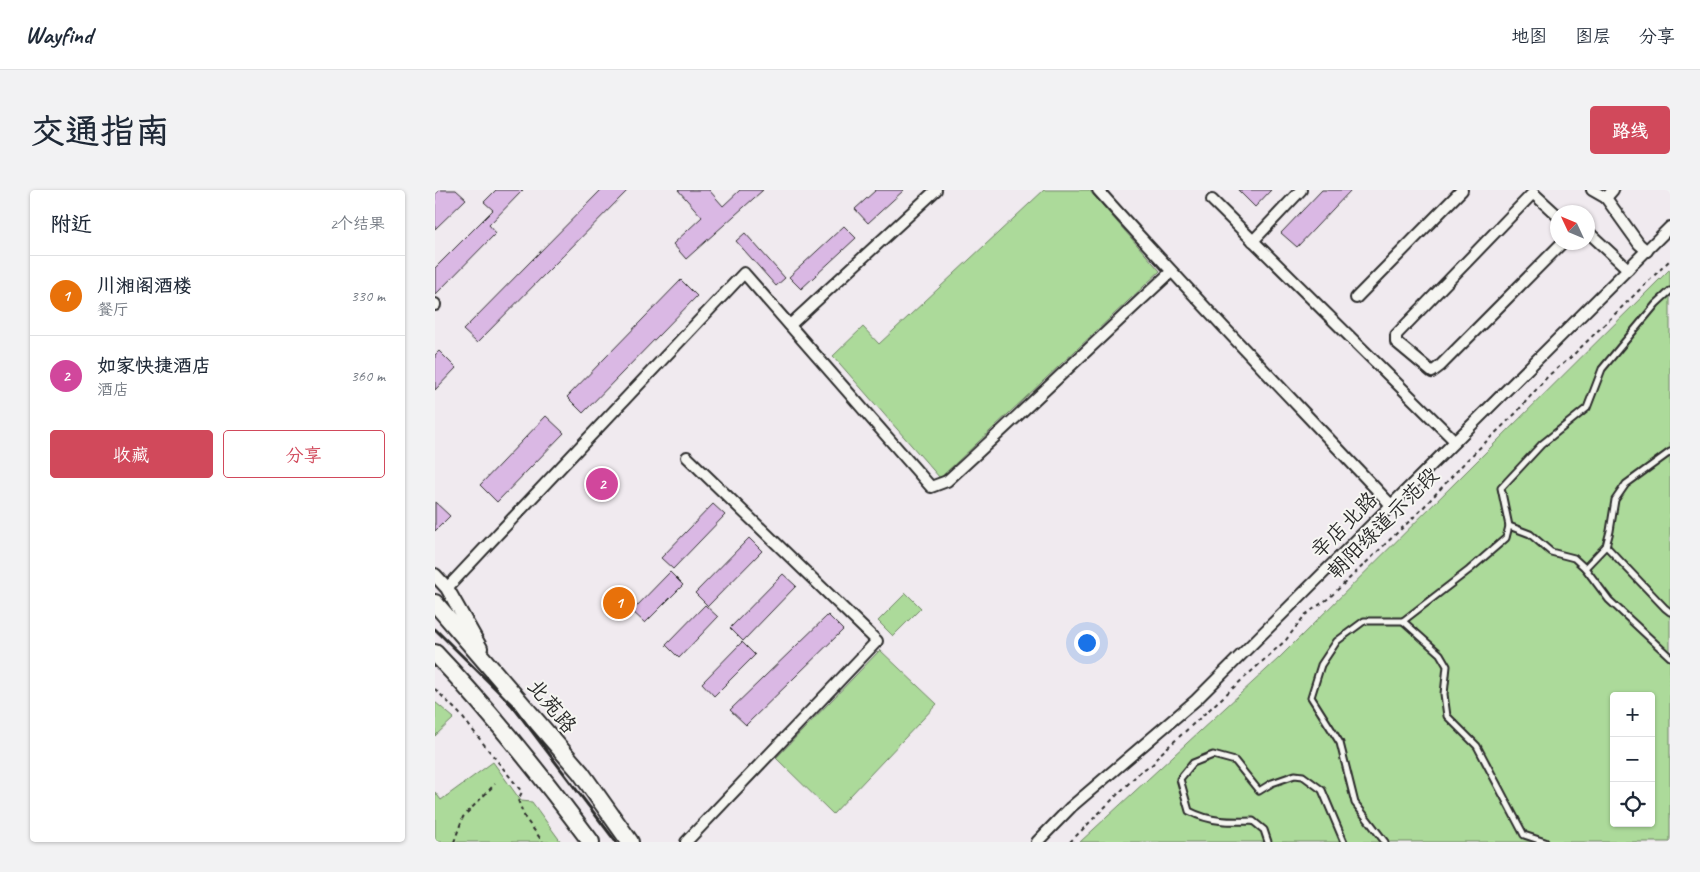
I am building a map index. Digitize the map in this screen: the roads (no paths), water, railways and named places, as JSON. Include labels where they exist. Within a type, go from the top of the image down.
[{"type":"main road","name":"北苑路","points":[[435,603],[581,773],[630,842]]},
{"type":"main road","points":[[435,653],[467,686],[526,756],[591,842]]},
{"type":"street","points":[[789,325],[936,190]]},
{"type":"street","points":[[1098,190],[1171,272],[1391,505]]},
{"type":"street","points":[[1253,241],[1301,190]]},
{"type":"street","points":[[1356,298],[1462,190]]},
{"type":"street","points":[[1592,190],[1610,194],[1639,244],[1647,251]]},
{"type":"street","points":[[1550,208],[1532,191],[1396,335],[1396,342],[1432,372],[1555,250]]},
{"type":"street","points":[[1212,200],[1455,441]]},
{"type":"street","name":"辛店北路","points":[[1037,842],[1071,807],[1196,700],[1670,227]]},
{"type":"street","points":[[1595,238],[1629,269]]},
{"type":"street","points":[[447,588],[744,273],[931,487],[947,480],[1171,272]]},
{"type":"street","points":[[686,842],[877,641],[687,457]]},
{"type":"street","points":[[435,575],[447,588],[491,668]]},
{"type":"street","points":[[435,581],[447,588]]},
{"type":"street","points":[[435,664],[467,686]]},
{"type":"lane","points":[[1385,842],[1355,803],[1340,743],[1311,697],[1321,665],[1337,641],[1364,621],[1403,621],[1469,570],[1506,538],[1509,526],[1501,488],[1542,444],[1587,408],[1602,368],[1656,304],[1670,291]]},
{"type":"lane","points":[[1585,568],[1606,546],[1615,500],[1626,484],[1670,452]]},
{"type":"lane","points":[[1509,526],[1530,534],[1551,552],[1574,558],[1585,568],[1609,600],[1670,657]]},
{"type":"lane","points":[[1606,546],[1670,612]]},
{"type":"lane","points":[[1403,621],[1440,654],[1447,666],[1444,694],[1447,716],[1477,746],[1524,835],[1545,842]]},
{"type":"lane","points":[[1269,842],[1264,830],[1253,821],[1224,822],[1202,818],[1189,811],[1181,779],[1193,763],[1213,755],[1235,761],[1259,790],[1295,775],[1303,776],[1322,790],[1344,842]]},
{"type":"railway","points":[[435,629],[512,705],[616,842]]},
{"type":"place","name":"如家快捷酒店","points":[[602,484]]},
{"type":"place","name":"川湘阁酒楼","points":[[619,603]]}]
